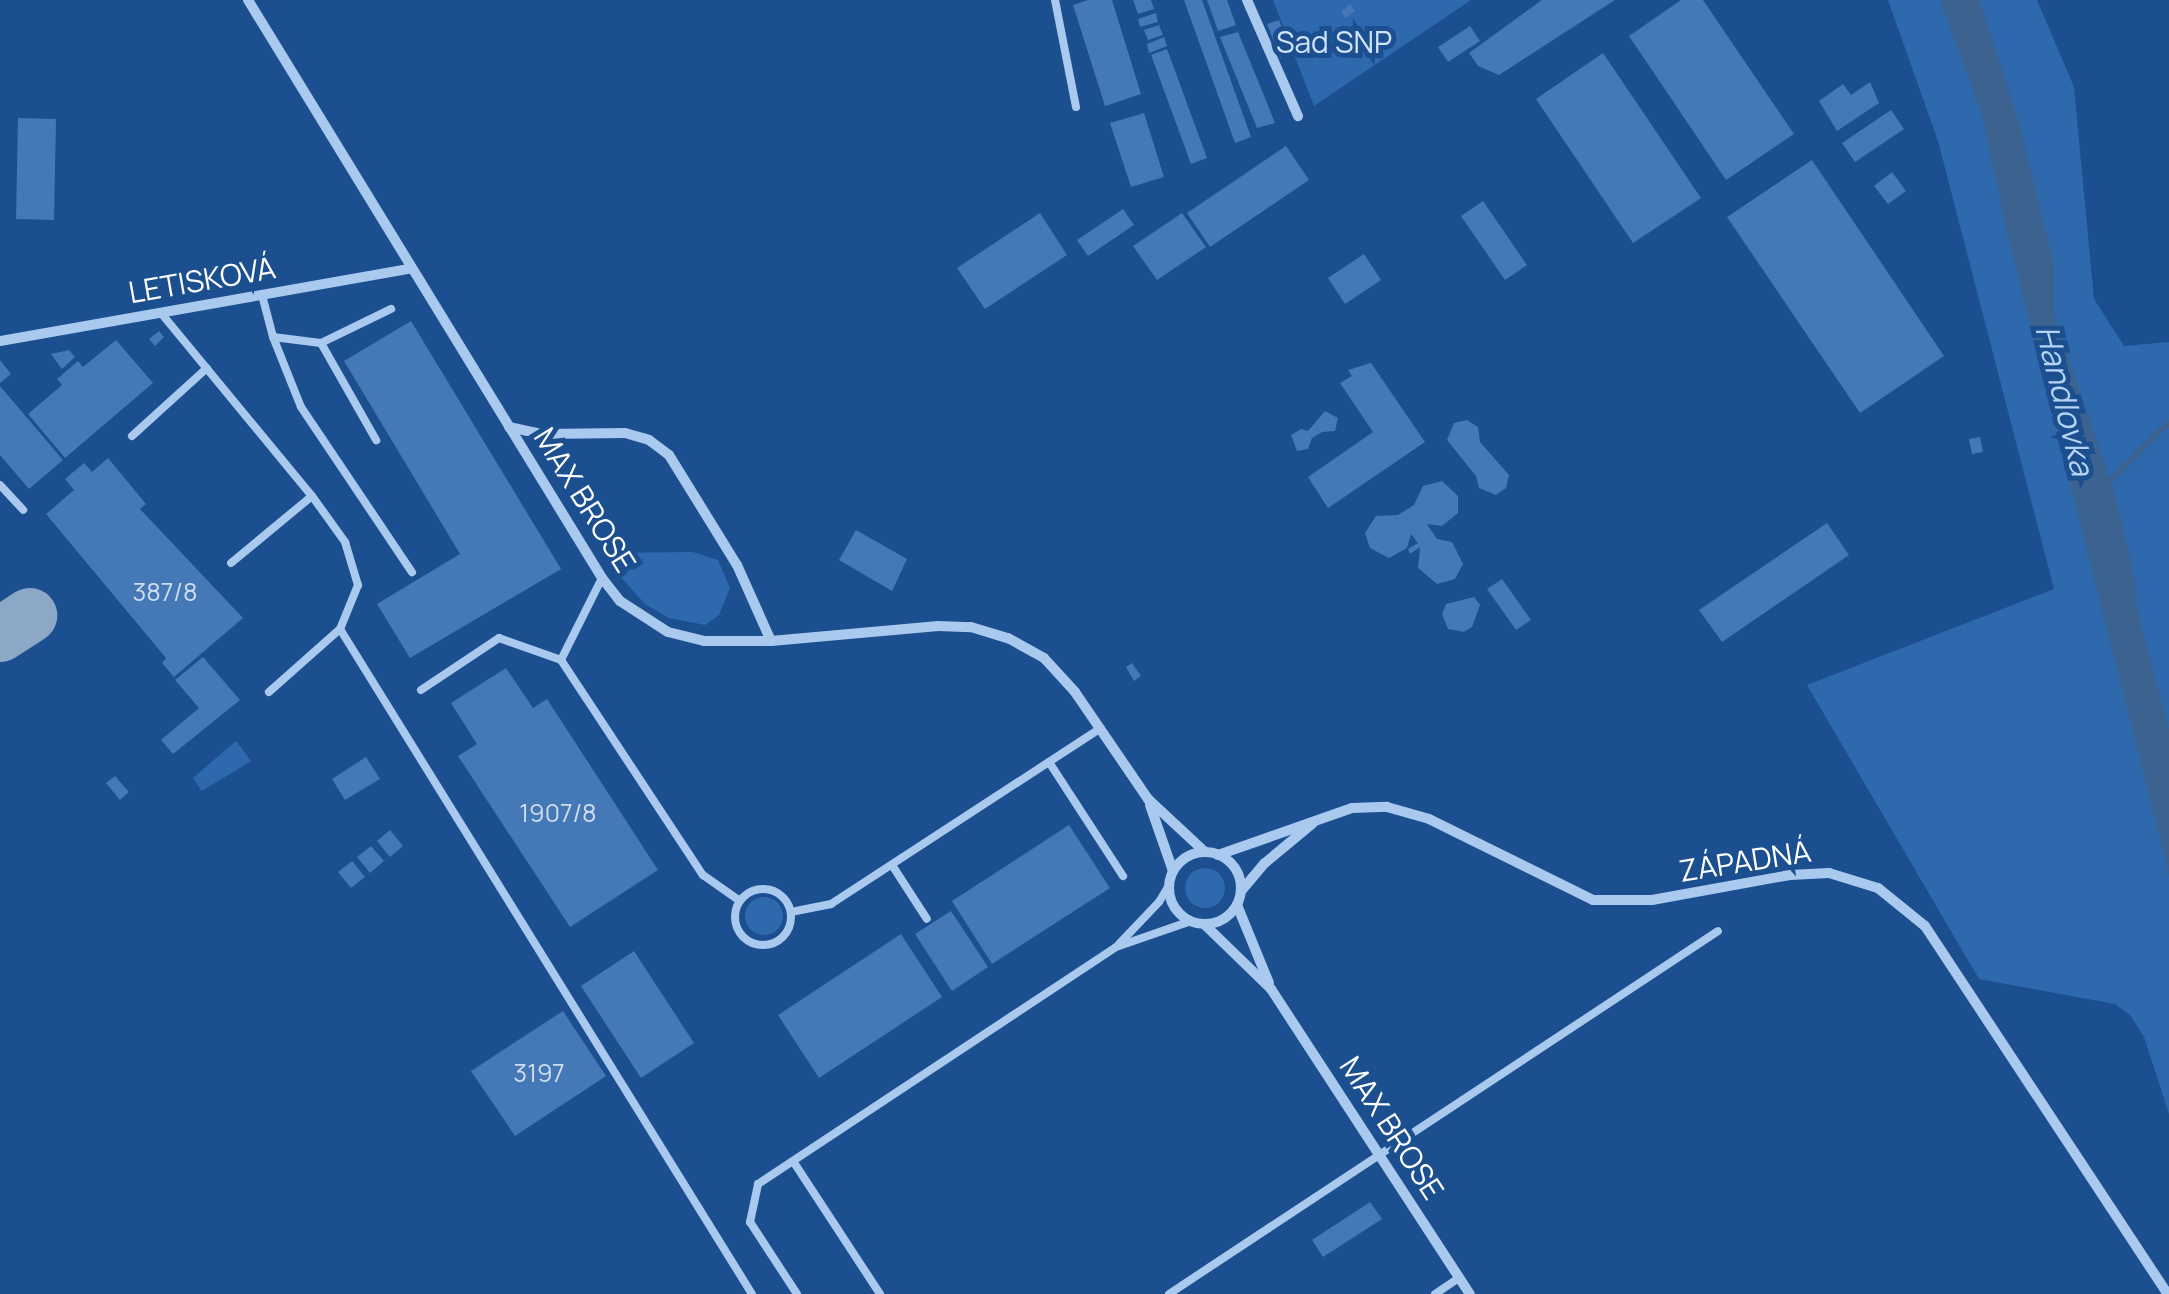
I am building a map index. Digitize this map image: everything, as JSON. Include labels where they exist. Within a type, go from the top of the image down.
[{"type":"street","name":"MAX BROSE","points":[[248,0],[602,578],[620,601],[668,632],[704,641],[770,640],[938,626],[971,628],[1008,638],[1044,658],[1101,728],[1148,799],[1206,852],[1218,855]]},
{"type":"street","points":[[1247,0],[1298,116]]},
{"type":"street","name":"LETISKOVÁ","points":[[0,342],[412,268]]},
{"type":"street","points":[[509,427],[543,434],[625,433],[649,440],[668,455],[737,565],[770,640]]},
{"type":"street","name":"MAX BROSE","points":[[1148,799],[1173,872]]},
{"type":"street","name":"ZÁPADNÁ","points":[[1218,855],[1352,808],[1387,807],[1428,819],[1566,890],[1617,902],[1829,873],[1878,888],[1925,926],[2168,1294]]},
{"type":"street","name":"ZÁPADNÁ","points":[[1240,892],[1265,863],[1317,819]]},
{"type":"street","points":[[1206,852],[1186,857],[1173,872],[1170,884],[1176,909],[1192,921],[1204,924],[1223,919],[1237,904],[1240,892],[1237,872],[1218,855]]},
{"type":"street","name":"MAX BROSE","points":[[1237,904],[1271,989],[1470,1294]]},
{"type":"street","name":"MAX BROSE","points":[[1204,924],[1271,989]]},
{"type":"lane","points":[[1055,0],[1076,107]]},
{"type":"lane","points":[[262,295],[300,408],[412,572]]},
{"type":"lane","points":[[273,337],[321,343],[391,309]]},
{"type":"lane","points":[[161,313],[312,496],[345,542],[358,585],[340,629],[270,692]]},
{"type":"lane","points":[[321,343],[376,440]]},
{"type":"lane","points":[[132,436],[207,368]]},
{"type":"lane","points":[[0,485],[22,510]]},
{"type":"lane","points":[[232,563],[312,496]]},
{"type":"lane","points":[[561,660],[602,578]]},
{"type":"lane","points":[[340,629],[752,1294]]},
{"type":"lane","points":[[421,690],[499,638],[561,660],[703,875],[740,901]]},
{"type":"lane","points":[[791,912],[830,904],[1101,728]]},
{"type":"lane","points":[[1049,762],[1123,876]]},
{"type":"lane","points":[[892,864],[927,920]]},
{"type":"lane","points":[[796,1294],[750,1222],[758,1184],[1116,947],[1159,902],[1170,884]]},
{"type":"lane","points":[[756,890],[769,890],[786,900],[791,912],[790,926],[781,939],[758,945],[744,937],[736,923],[740,901],[756,890]]},
{"type":"lane","points":[[1116,947],[1192,921]]},
{"type":"lane","points":[[1169,1294],[1718,931]]},
{"type":"lane","points":[[792,1161],[880,1294]]},
{"type":"lane","points":[[1435,1294],[1460,1277]]},
{"type":"green space","name":"Sad SNP","points":[[1273,0],[1471,0],[1314,106]]},
{"type":"green space","points":[[1888,0],[2037,0],[2074,87],[2094,299],[2124,346],[2169,342],[2169,1114],[2144,1037],[2130,1015],[2115,1004],[1979,979],[1807,685],[2054,589],[1938,141]]},
{"type":"green space","points":[[693,552],[718,560],[730,588],[719,615],[705,625],[669,618],[645,604],[599,553]]},
{"type":"green space","points":[[236,741],[251,761],[202,791],[193,778]]},
{"type":"green space","points":[[1205,868],[1219,874],[1225,888],[1219,902],[1205,908],[1191,902],[1185,888],[1191,874]]},
{"type":"green space","points":[[764,897],[777,903],[783,916],[777,929],[764,935],[751,929],[745,916],[751,903]]},
{"type":"water","name":"Handlovka","points":[[1940,0],[1979,0],[2018,119],[2054,264],[2054,314],[2116,499],[2135,581],[2136,605],[2169,730],[2169,875],[2006,228],[1982,115]]},
{"type":"building","points":[[1088,0],[1112,0],[1141,94],[1105,106],[1073,5]]},
{"type":"building","points":[[1133,0],[1151,0],[1154,9],[1138,14]]},
{"type":"building","points":[[1184,0],[1202,0],[1251,137],[1235,143]]},
{"type":"building","points":[[1207,0],[1227,0],[1236,25],[1218,31]]},
{"type":"building","points":[[1542,0],[1615,0],[1499,75],[1478,66],[1469,53]]},
{"type":"building","points":[[1681,0],[1703,0],[1794,134],[1726,180],[1629,36]]},
{"type":"building","points":[[1350,4],[1355,11],[1346,18],[1341,12]]},
{"type":"building","points":[[1156,13],[1158,22],[1140,27],[1138,19]]},
{"type":"building","points":[[1279,20],[1292,54],[1280,58],[1267,24]]},
{"type":"building","points":[[1159,25],[1163,35],[1148,40],[1144,30]]},
{"type":"building","points":[[1470,26],[1480,41],[1448,62],[1438,47]]},
{"type":"building","points":[[1238,32],[1275,123],[1257,128],[1220,37]]},
{"type":"building","points":[[1305,34],[1310,40],[1300,48],[1296,42]]},
{"type":"building","points":[[1164,37],[1167,46],[1149,53],[1147,44]]},
{"type":"building","points":[[1167,49],[1207,158],[1191,164],[1151,55]]},
{"type":"building","points":[[1603,53],[1701,198],[1633,243],[1536,99]]},
{"type":"building","points":[[1870,82],[1879,103],[1837,131],[1819,101],[1843,84],[1851,95]]},
{"type":"building","points":[[1891,110],[1904,129],[1855,162],[1842,143]]},
{"type":"building","points":[[1144,113],[1164,177],[1131,187],[1110,123]]},
{"type":"building","points":[[18,118],[56,119],[54,220],[16,219]]},
{"type":"building","points":[[1286,146],[1309,180],[1210,247],[1187,213]]},
{"type":"building","points":[[1812,160],[1944,356],[1860,413],[1727,217]]},
{"type":"building","points":[[1892,172],[1906,191],[1888,204],[1874,186]]},
{"type":"building","points":[[1483,201],[1527,265],[1505,280],[1461,216]]},
{"type":"building","points":[[1123,209],[1134,225],[1088,256],[1077,240]]},
{"type":"building","points":[[1040,213],[1067,255],[985,309],[957,268]]},
{"type":"building","points":[[1182,213],[1206,247],[1157,280],[1133,246]]},
{"type":"building","points":[[1364,254],[1381,280],[1345,304],[1328,278]]},
{"type":"building","points":[[411,321],[561,569],[410,658],[377,604],[460,554],[344,361]]},
{"type":"building","points":[[159,331],[164,337],[155,346],[149,339]]},
{"type":"building","points":[[116,340],[153,383],[65,458],[28,414],[62,385],[57,379],[78,361],[83,367]]},
{"type":"building","points":[[69,350],[75,357],[62,369],[51,354]]},
{"type":"building","points":[[0,360],[11,374],[0,383]]},
{"type":"building","points":[[1371,363],[1425,442],[1328,508],[1308,477],[1373,432],[1340,383],[1352,376],[1348,370]]},
{"type":"building","points":[[0,386],[63,460],[29,489],[0,455]]},
{"type":"building","points":[[1325,411],[1338,418],[1335,431],[1322,432],[1312,438],[1308,449],[1297,451],[1291,435],[1301,429],[1308,431]]},
{"type":"building","points":[[1467,420],[1478,427],[1480,442],[1509,475],[1506,488],[1496,495],[1479,488],[1476,476],[1447,440],[1454,423]]},
{"type":"building","points":[[1980,437],[1983,452],[1972,454],[1969,439]]},
{"type":"building","points":[[108,458],[146,504],[140,509],[243,618],[174,677],[162,663],[166,658],[46,514],[74,490],[65,479],[84,463],[92,472]]},
{"type":"building","points":[[1442,481],[1458,496],[1458,513],[1442,526],[1427,524],[1437,539],[1452,542],[1463,564],[1455,579],[1437,584],[1418,568],[1420,547],[1410,554],[1408,549],[1418,543],[1411,534],[1407,548],[1389,558],[1370,548],[1365,533],[1376,516],[1398,515],[1414,505],[1423,486]]},
{"type":"building","points":[[1827,523],[1849,555],[1722,642],[1699,610]]},
{"type":"building","points":[[856,530],[907,559],[892,591],[839,560]]},
{"type":"building","points":[[1502,579],[1531,620],[1516,630],[1487,589]]},
{"type":"building","points":[[1474,597],[1480,605],[1472,627],[1464,632],[1448,629],[1442,614],[1446,604]]},
{"type":"building","points":[[203,657],[240,700],[173,754],[161,740],[199,708],[175,680]]},
{"type":"building","points":[[1132,663],[1141,676],[1134,681],[1126,667]]},
{"type":"building","points":[[506,668],[533,708],[547,699],[658,870],[570,927],[458,756],[477,744],[451,703]]},
{"type":"building","points":[[366,757],[380,779],[345,800],[332,779]]},
{"type":"building","points":[[115,776],[129,792],[120,800],[106,783]]},
{"type":"building","points":[[1069,825],[1110,888],[992,964],[952,901]]},
{"type":"building","points":[[390,830],[403,846],[390,857],[377,841]]},
{"type":"building","points":[[371,846],[384,861],[370,873],[357,857]]},
{"type":"building","points":[[352,861],[365,877],[351,888],[338,872]]},
{"type":"building","points":[[951,911],[988,967],[952,991],[915,934]]},
{"type":"building","points":[[901,934],[942,997],[819,1078],[778,1015]]},
{"type":"building","points":[[634,951],[694,1043],[641,1078],[581,986]]},
{"type":"building","points":[[563,1011],[606,1076],[515,1136],[471,1071]]},
{"type":"building","points":[[1370,1202],[1382,1219],[1323,1257],[1312,1240]]},
{"type":"waterway","name":"Handlovka","points":[[2106,485],[2169,422]]},
{"type":"taxiway","points":[[0,634],[29,615]]}]
